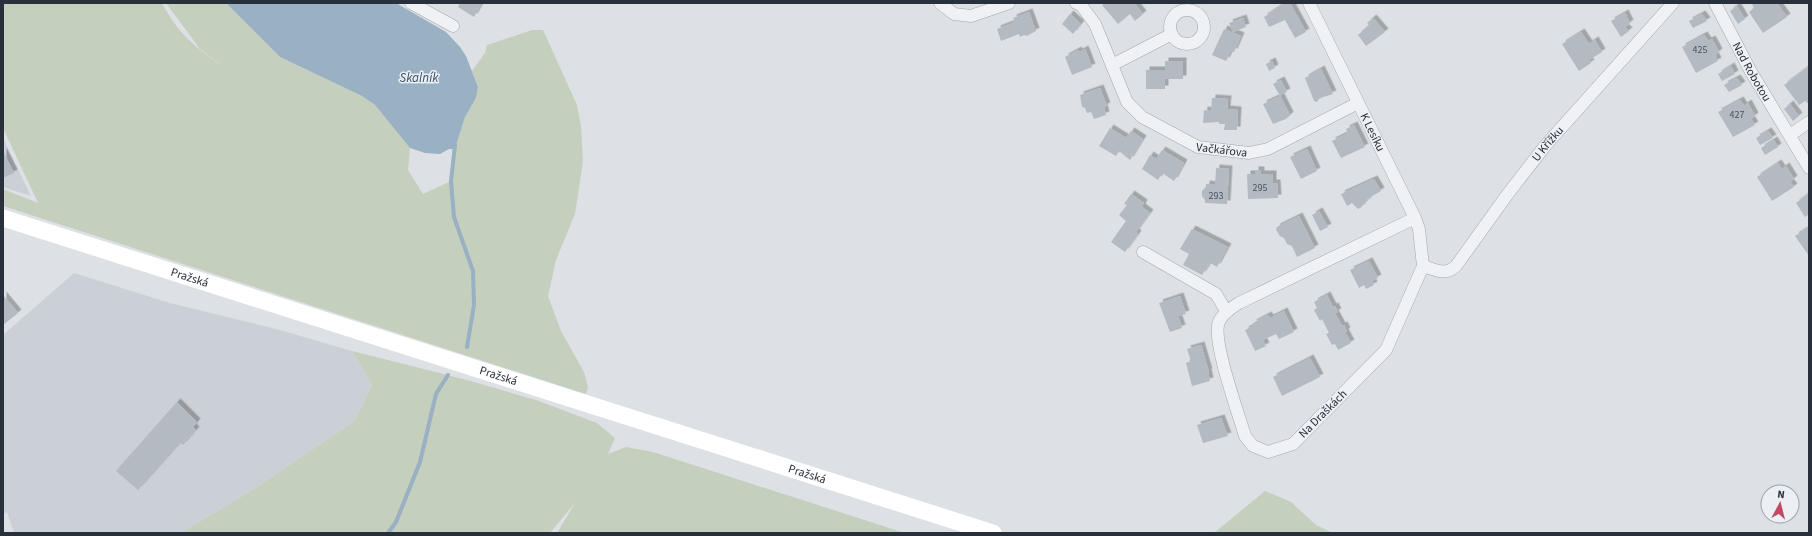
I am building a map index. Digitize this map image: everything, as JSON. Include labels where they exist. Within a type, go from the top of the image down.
[{"type":"main road","name":"Pražská","points":[[3,218],[993,533]]},
{"type":"street","points":[[411,3],[453,26]]},
{"type":"street","points":[[940,3],[954,14],[971,16],[1009,3]]},
{"type":"street","name":"Vačkářova","points":[[1076,3],[1081,5],[1095,24],[1127,102],[1142,117],[1198,147],[1249,152],[1268,149],[1358,103]]},
{"type":"street","name":"K Lesíku","points":[[1312,4],[1358,103],[1415,218],[1419,229],[1423,266]]},
{"type":"street","name":"Nad Robotou","points":[[1718,4],[1750,70],[1809,168]]},
{"type":"street","name":"U Křížku","points":[[1423,266],[1445,272],[1450,271],[1456,266],[1531,163],[1670,5]]},
{"type":"street","points":[[1112,64],[1172,34]]},
{"type":"street","points":[[1790,135],[1809,122]]},
{"type":"street","points":[[1143,252],[1216,294],[1226,311],[1415,218]]},
{"type":"street","name":"Na Draškách","points":[[1226,311],[1218,324],[1218,343],[1245,436],[1253,446],[1268,452],[1294,444],[1386,350],[1423,266]]},
{"type":"shaded area","points":[[3,138],[31,196],[3,187]]},
{"type":"shaded area","points":[[74,273],[170,303],[280,330],[352,351],[372,385],[355,421],[254,489],[181,533],[14,533],[7,512],[3,515],[3,335]]},
{"type":"green space","points":[[3,3],[162,3],[181,32],[204,53],[224,67],[200,49],[166,3],[226,3],[280,57],[362,96],[375,105],[410,148],[408,170],[423,194],[451,181],[455,149],[465,117],[476,98],[478,87],[472,71],[485,53],[487,45],[532,30],[543,30],[577,105],[581,126],[583,162],[575,214],[556,260],[548,296],[561,331],[584,372],[588,387],[586,394],[3,206],[3,189],[38,203],[3,128]]},
{"type":"green space","points":[[352,351],[467,380],[536,400],[597,423],[615,438],[608,454],[626,447],[653,452],[905,533],[557,533],[575,503],[550,533],[181,533],[254,489],[355,421],[372,385]]},
{"type":"green space","points":[[1265,491],[1291,502],[1316,525],[1333,533],[1214,533]]},
{"type":"water","name":"Skalník","points":[[226,3],[396,3],[446,32],[466,56],[478,87],[476,98],[465,117],[455,149],[449,149],[440,154],[425,153],[410,148],[375,105],[362,96],[280,57]]},
{"type":"building","points":[[460,3],[482,3],[474,17],[458,7]]},
{"type":"building","points":[[1105,3],[1123,3],[1125,5],[1128,3],[1134,3],[1143,14],[1135,21],[1130,14],[1118,24],[1102,5]]},
{"type":"building","points":[[1286,3],[1290,3],[1306,32],[1295,38],[1285,20],[1269,27],[1264,17]]},
{"type":"building","points":[[1753,3],[1777,3],[1787,17],[1763,33],[1749,12],[1754,8]]},
{"type":"building","points":[[1737,6],[1745,19],[1738,24],[1730,11]]},
{"type":"building","points":[[1029,12],[1036,31],[1027,36],[1024,35],[1020,37],[1019,34],[1001,41],[997,29],[1015,22],[1013,18]]},
{"type":"building","points":[[1625,13],[1630,23],[1625,27],[1629,31],[1621,37],[1611,21]]},
{"type":"building","points":[[1070,14],[1081,24],[1073,34],[1062,24]]},
{"type":"building","points":[[1702,14],[1707,21],[1693,28],[1689,21]]},
{"type":"building","points":[[1243,18],[1246,27],[1233,32],[1229,23]]},
{"type":"building","points":[[1373,18],[1385,32],[1366,46],[1358,35],[1369,25],[1367,23]]},
{"type":"building","points":[[1224,29],[1241,36],[1234,52],[1231,51],[1226,61],[1212,55]]},
{"type":"building","points":[[1581,32],[1589,44],[1595,40],[1602,52],[1589,60],[1591,63],[1579,71],[1562,44]]},
{"type":"building","points":[[1704,35],[1708,41],[1712,39],[1719,52],[1715,55],[1718,61],[1696,73],[1682,47]]},
{"type":"building","points":[[1085,49],[1092,67],[1072,75],[1065,57],[1078,50],[1079,52]]},
{"type":"building","points":[[1165,61],[1183,61],[1183,79],[1165,79],[1165,89],[1146,89],[1146,70],[1165,70]]},
{"type":"building","points":[[1272,61],[1275,68],[1269,71],[1266,64]]},
{"type":"building","points":[[1731,66],[1735,74],[1722,81],[1718,74]]},
{"type":"building","points":[[1808,67],[1809,104],[1805,101],[1799,105],[1784,85]]},
{"type":"building","points":[[1321,69],[1333,94],[1320,98],[1317,102],[1314,101],[1305,78]]},
{"type":"building","points":[[1737,78],[1742,85],[1729,92],[1724,85]]},
{"type":"building","points":[[1281,80],[1287,92],[1280,95],[1290,115],[1286,119],[1273,124],[1263,104],[1280,96],[1273,84]]},
{"type":"building","points":[[1100,88],[1107,106],[1104,107],[1106,115],[1094,119],[1091,112],[1087,113],[1085,108],[1082,107],[1080,95]]},
{"type":"building","points":[[1212,98],[1228,99],[1227,109],[1238,110],[1237,130],[1224,130],[1225,124],[1219,124],[1219,122],[1203,123],[1204,110],[1211,111]]},
{"type":"building","points":[[1740,100],[1744,106],[1748,103],[1755,116],[1751,119],[1755,125],[1733,137],[1718,112]]},
{"type":"building","points":[[1790,104],[1799,116],[1793,121],[1784,109]]},
{"type":"building","points":[[1354,125],[1365,147],[1341,158],[1332,141],[1348,133],[1346,129]]},
{"type":"building","points":[[1110,128],[1126,138],[1131,131],[1143,139],[1130,160],[1119,151],[1116,156],[1099,146]]},
{"type":"building","points":[[1768,131],[1773,138],[1760,145],[1756,138]]},
{"type":"building","points":[[1774,140],[1778,147],[1765,155],[1761,148]]},
{"type":"building","points":[[1307,149],[1317,171],[1301,179],[1290,157]]},
{"type":"building","points":[[1162,150],[1184,163],[1174,181],[1162,173],[1158,180],[1142,169],[1150,155],[1156,159]]},
{"type":"building","points":[[3,151],[14,173],[3,178]]},
{"type":"building","points":[[1778,163],[1782,169],[1786,166],[1794,179],[1790,182],[1794,187],[1772,201],[1757,177]]},
{"type":"building","points":[[1216,168],[1229,169],[1227,204],[1205,203],[1202,196],[1202,191],[1206,187],[1206,184],[1215,185]]},
{"type":"building","points":[[1255,170],[1261,170],[1261,174],[1273,174],[1273,183],[1277,183],[1278,198],[1248,199],[1247,174],[1255,174]]},
{"type":"building","points":[[1374,179],[1381,191],[1367,199],[1368,201],[1362,204],[1362,207],[1358,209],[1352,203],[1347,206],[1341,194]]},
{"type":"building","points":[[1131,194],[1144,203],[1142,207],[1150,213],[1136,232],[1138,234],[1125,252],[1111,242],[1126,221],[1119,215],[1127,205],[1124,204]]},
{"type":"building","points":[[1808,194],[1809,214],[1805,217],[1796,203]]},
{"type":"building","points":[[1319,211],[1328,227],[1320,231],[1312,215]]},
{"type":"building","points":[[1299,216],[1315,248],[1297,257],[1292,246],[1287,244],[1284,238],[1280,236],[1276,230],[1277,227]]},
{"type":"building","points":[[1809,227],[1809,256],[1795,236]]},
{"type":"building","points":[[1192,229],[1228,247],[1217,267],[1210,263],[1202,275],[1183,265],[1189,254],[1180,249]]},
{"type":"building","points":[[1369,261],[1378,278],[1372,281],[1374,285],[1366,289],[1364,285],[1359,288],[1350,270]]},
{"type":"building","points":[[3,295],[18,313],[3,325]]},
{"type":"building","points":[[1327,295],[1333,307],[1335,306],[1338,312],[1335,313],[1342,326],[1344,325],[1347,331],[1345,332],[1351,343],[1338,350],[1335,344],[1332,345],[1326,334],[1329,333],[1322,319],[1320,321],[1314,310],[1317,308],[1314,302]]},
{"type":"building","points":[[1180,296],[1186,314],[1178,316],[1182,328],[1170,332],[1159,303]]},
{"type":"building","points":[[1284,311],[1294,332],[1279,339],[1276,334],[1263,340],[1266,346],[1255,351],[1245,330],[1255,325],[1253,323],[1268,315],[1270,318]]},
{"type":"building","points":[[1201,345],[1209,372],[1210,381],[1192,386],[1186,363],[1191,361],[1187,349]]},
{"type":"building","points":[[1310,358],[1320,377],[1282,396],[1273,377]]},
{"type":"building","points":[[177,402],[197,422],[193,427],[196,430],[183,445],[180,443],[138,490],[116,471]]},
{"type":"building","points":[[1221,418],[1228,436],[1203,443],[1197,425]]},
{"type":"waterway","points":[[455,145],[451,181],[454,217],[473,271],[474,305],[467,347]]},
{"type":"waterway","points":[[388,533],[396,522],[420,462],[436,394],[448,375]]}]
